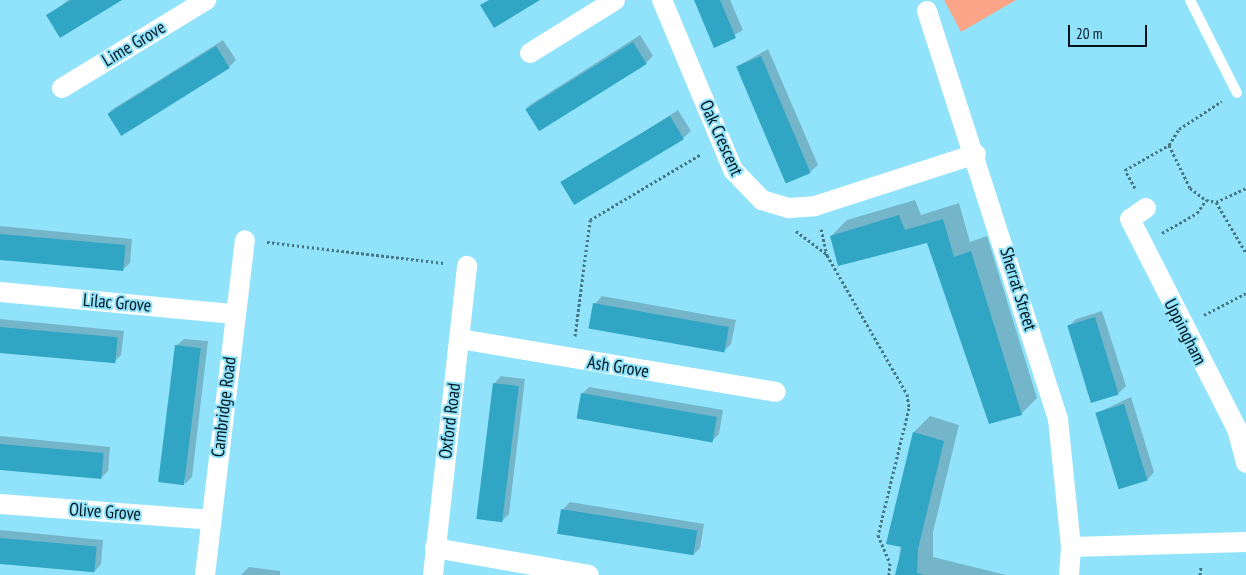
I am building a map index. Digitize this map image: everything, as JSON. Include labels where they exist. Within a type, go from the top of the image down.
[{"type":"street","name":"Lime Grove","points":[[62,88],[206,0]]},
{"type":"street","points":[[530,53],[615,0]]},
{"type":"street","name":"Oak Crescent","points":[[662,0],[740,182],[756,196],[789,208],[815,206],[976,154]]},
{"type":"street","name":"Sherrat Street","points":[[927,11],[976,154],[1058,419],[1071,547],[1069,575]]},
{"type":"street","name":"Uppingham","points":[[1146,208],[1130,218],[1181,327],[1237,429],[1246,463]]},
{"type":"street","name":"Cambridge Road","points":[[205,575],[234,314],[245,240]]},
{"type":"street","name":"Oxford Road","points":[[433,575],[467,266]]},
{"type":"street","name":"Lilac Grove","points":[[0,292],[234,314]]},
{"type":"street","name":"Ash Grove","points":[[460,339],[776,392]]},
{"type":"street","name":"Olive Grove","points":[[0,504],[211,520]]},
{"type":"street","points":[[1071,547],[1246,542]]},
{"type":"street","points":[[435,548],[589,575]]},
{"type":"lane","points":[[1190,0],[1237,93]]},
{"type":"path","points":[[1146,208],[1125,170],[1169,145],[1179,129],[1203,110],[1237,93]]},
{"type":"path","points":[[572,359],[590,220],[722,143]]},
{"type":"path","points":[[1169,145],[1190,188],[1206,200],[1216,202],[1246,188]]},
{"type":"path","points":[[1142,244],[1198,213],[1206,200]]},
{"type":"path","points":[[1216,202],[1246,253]]},
{"type":"path","points":[[815,206],[827,255],[907,394],[909,408],[878,535],[890,563],[888,575]]},
{"type":"path","points":[[245,240],[467,266]]},
{"type":"path","points":[[1181,327],[1246,294]]},
{"type":"shaded area","points":[[944,0],[1016,0],[961,32]]},
{"type":"building","points":[[71,0],[122,0],[60,38],[46,15]]},
{"type":"building","points":[[489,0],[540,0],[494,28],[480,5]]},
{"type":"building","points":[[694,0],[720,0],[736,38],[714,48]]},
{"type":"building","points":[[633,42],[647,64],[539,131],[525,109]]},
{"type":"building","points":[[216,46],[230,68],[121,136],[107,114]]},
{"type":"building","points":[[761,56],[811,173],[786,183],[736,67]]},
{"type":"building","points":[[670,116],[684,139],[574,205],[560,182]]},
{"type":"building","points":[[899,215],[905,230],[943,219],[954,257],[971,251],[1022,415],[989,424],[927,243],[838,266],[830,236]]},
{"type":"building","points":[[0,234],[126,245],[123,271],[0,260]]},
{"type":"building","points":[[593,303],[729,327],[724,353],[588,329]]},
{"type":"building","points":[[1095,317],[1119,394],[1091,403],[1067,325]]},
{"type":"building","points":[[0,327],[118,337],[115,363],[0,353]]},
{"type":"building","points":[[175,345],[201,348],[184,485],[158,482]]},
{"type":"building","points":[[493,383],[519,386],[502,522],[476,519]]},
{"type":"building","points":[[581,393],[717,417],[712,443],[576,419]]},
{"type":"building","points":[[1124,404],[1147,481],[1119,489],[1095,413]]},
{"type":"building","points":[[913,432],[944,441],[918,549],[917,573],[924,575],[895,575],[902,547],[886,544]]},
{"type":"building","points":[[0,444],[104,453],[101,479],[0,470]]},
{"type":"building","points":[[561,509],[697,531],[693,555],[557,534]]},
{"type":"building","points":[[0,538],[97,546],[94,572],[0,564]]}]
